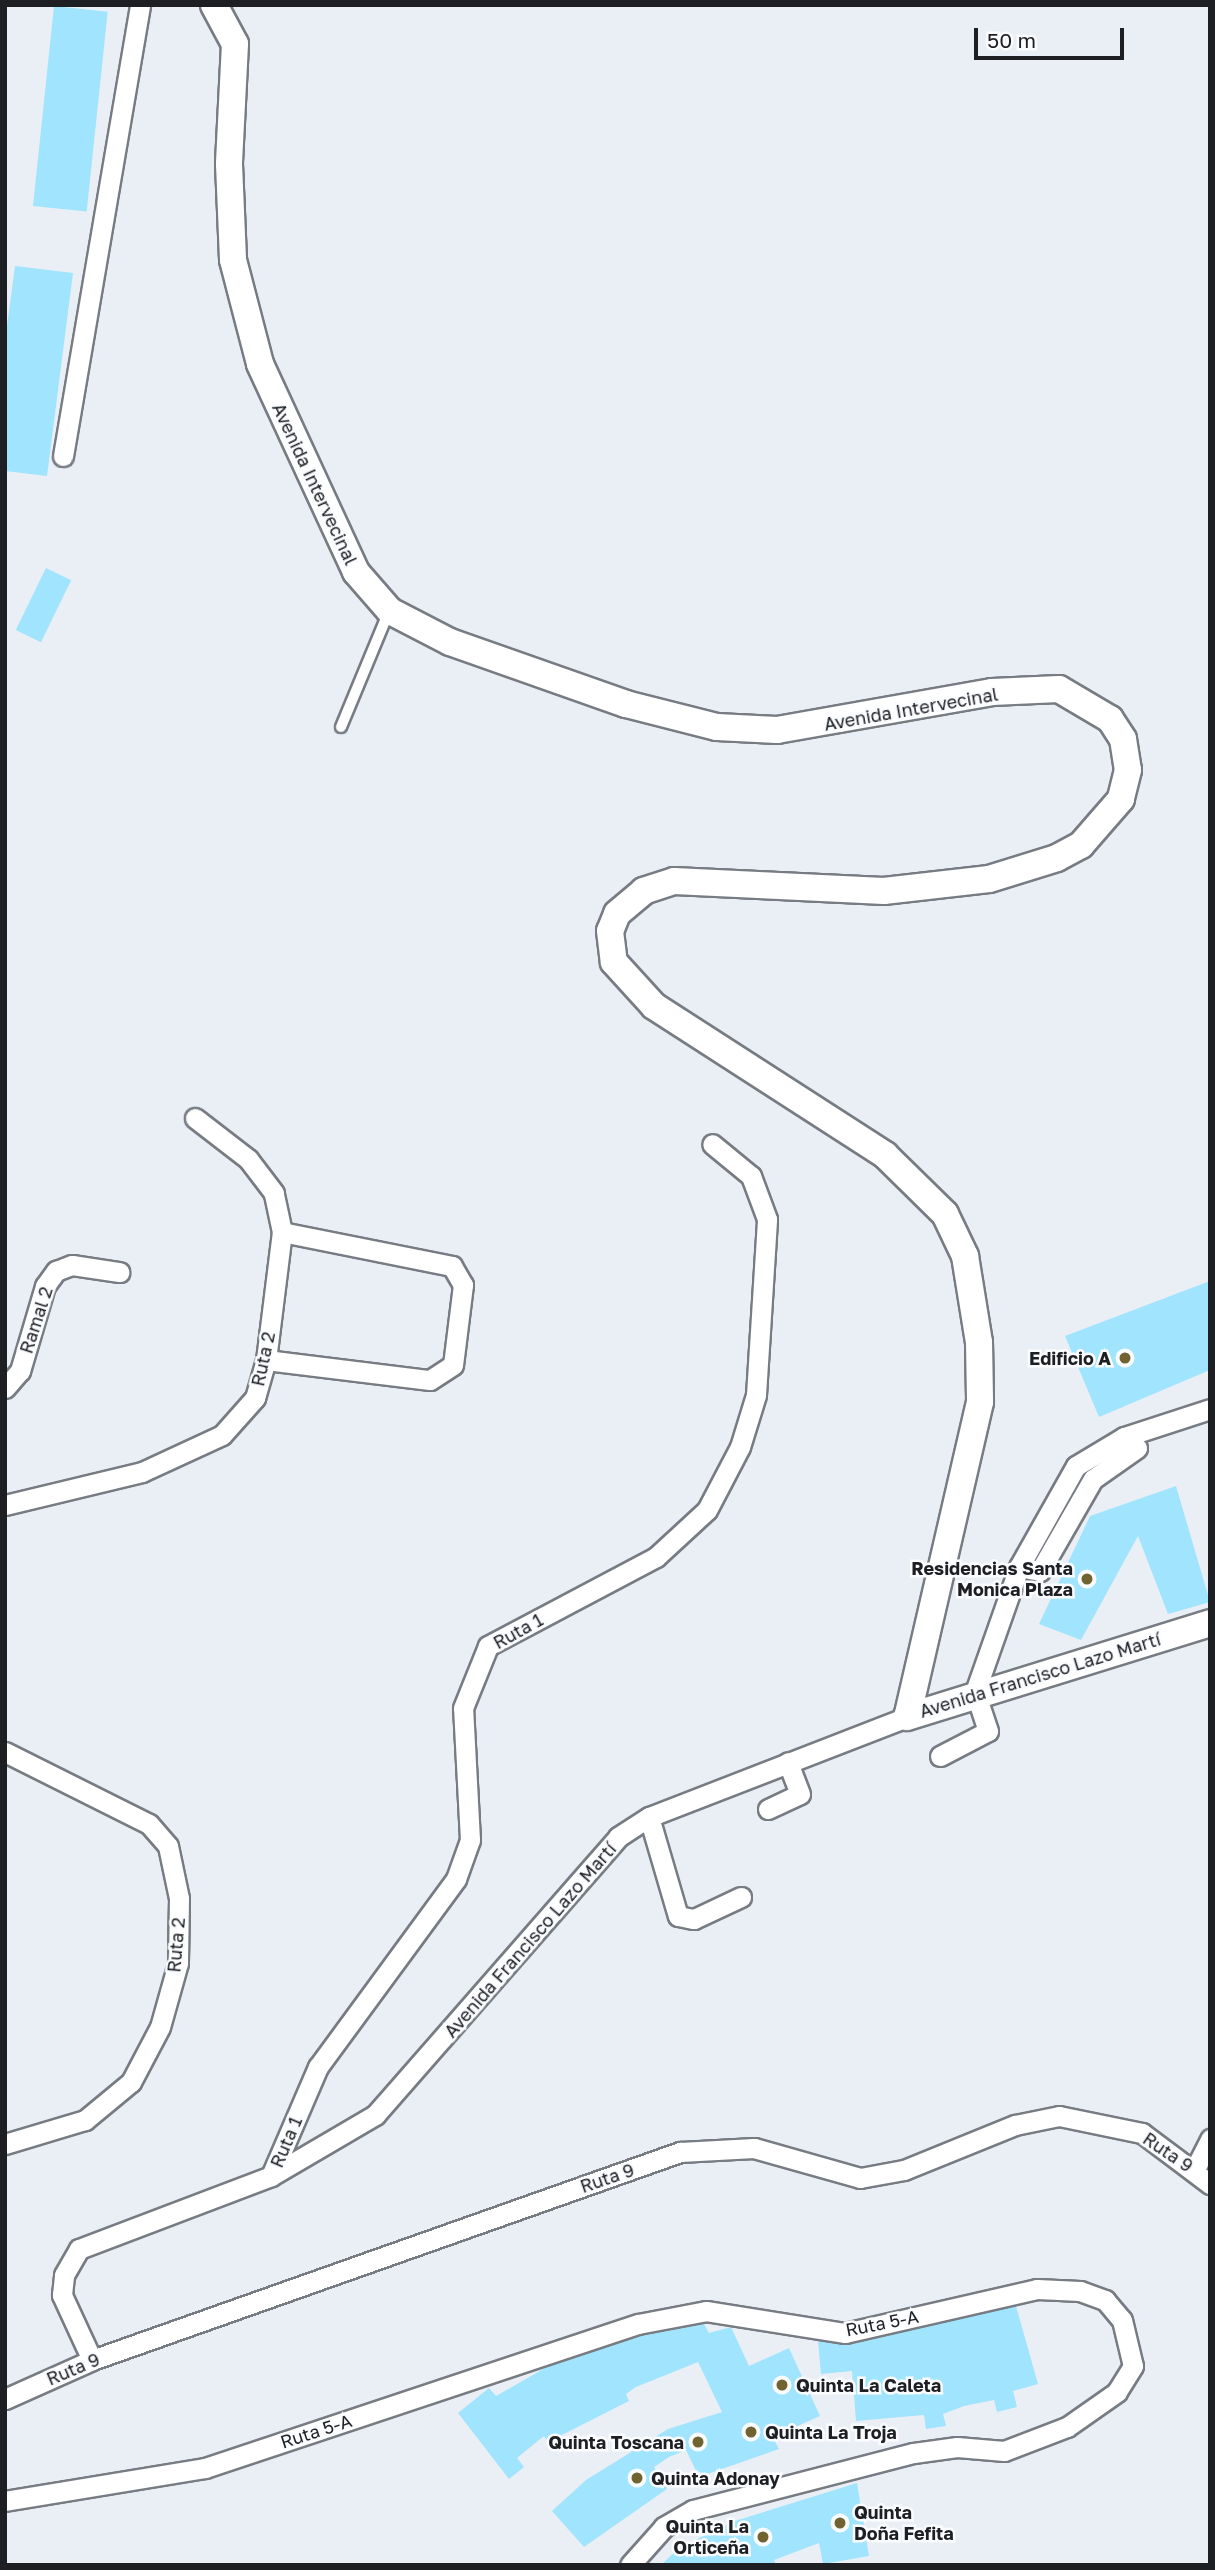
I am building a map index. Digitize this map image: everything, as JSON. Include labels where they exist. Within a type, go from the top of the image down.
[{"type":"main road","name":"Avenida Intervecinal","points":[[214,5],[235,44],[229,164],[233,260],[260,364],[356,572],[390,611],[416,629],[588,691],[717,727],[788,729],[992,692],[1059,689],[1110,719],[1122,739],[1128,770],[1121,799],[1081,845],[1057,858],[989,879],[884,891],[674,881],[644,891],[617,914],[610,930],[614,962],[654,1006],[885,1155],[945,1214],[965,1256],[979,1342],[980,1402],[907,1717]]},
{"type":"main road","name":"Avenida Francisco Lazo Martí","points":[[907,1717],[975,1692],[1210,1623]]},
{"type":"street","points":[[63,456],[140,5]]},
{"type":"street","name":"Ruta 2","points":[[5,1505],[142,1472],[222,1435],[255,1398],[266,1360],[282,1232],[274,1193],[263,1176],[195,1118]]},
{"type":"street","name":"Ruta 1","points":[[271,2176],[318,2067],[456,1879],[470,1840],[463,1708],[488,1646],[656,1557],[707,1510],[740,1447],[756,1395],[767,1219],[751,1176],[712,1144]]},
{"type":"street","points":[[266,1360],[430,1380],[453,1365],[463,1284],[452,1266],[282,1232]]},
{"type":"street","name":"Ramal 2","points":[[5,1388],[20,1371],[45,1286],[56,1271],[72,1265],[119,1272]]},
{"type":"street","points":[[940,1756],[988,1731],[975,1692],[1019,1567],[1076,1465],[1124,1437],[1210,1409]]},
{"type":"street","points":[[1019,1567],[1040,1571],[1093,1479],[1137,1448]]},
{"type":"street","name":"Avenida Francisco Lazo Martí","points":[[92,2360],[62,2295],[64,2275],[79,2249],[271,2176],[375,2115],[399,2092],[618,1837],[649,1817],[907,1717]]},
{"type":"street","name":"Ruta 2","points":[[5,1752],[149,1824],[168,1846],[179,1898],[178,1963],[160,2027],[131,2082],[85,2120],[5,2144]]},
{"type":"street","points":[[768,1809],[800,1794],[788,1762]]},
{"type":"street","points":[[649,1817],[678,1916],[694,1919],[741,1898]]},
{"type":"street","name":"Ruta 9","points":[[5,2399],[92,2360],[680,2152],[754,2148],[860,2178],[904,2170],[1015,2125],[1059,2116],[1142,2133],[1195,2169],[1210,2184]]},
{"type":"street","points":[[1195,2169],[1210,2139]]},
{"type":"street","name":"Ruta 5-A","points":[[5,2501],[205,2468],[638,2324],[706,2311],[845,2333],[1037,2289],[1080,2291],[1105,2300],[1122,2320],[1133,2366],[1117,2392],[1067,2427],[1004,2451],[957,2447],[913,2453],[693,2510],[664,2527],[630,2565]]},
{"type":"lane","points":[[341,727],[390,611]]},
{"type":"building","points":[[54,6],[108,12],[87,212],[33,206]]},
{"type":"building","points":[[15,266],[73,273],[47,476],[5,471],[5,341]]},
{"type":"building","points":[[46,568],[71,580],[41,642],[16,630]]},
{"type":"building","name":"Edificio A","points":[[1210,1281],[1210,1370],[1099,1417],[1065,1336]]},
{"type":"building","name":"Residencias Santa Monica Plaza","points":[[1176,1486],[1210,1602],[1168,1614],[1138,1536],[1081,1640],[1039,1624],[1090,1516]]},
{"type":"building","points":[[1016,2306],[1038,2384],[1013,2391],[1017,2407],[997,2412],[994,2400],[964,2406],[943,2414],[946,2426],[926,2429],[924,2415],[856,2421],[852,2371],[821,2374],[818,2341],[848,2345]]},
{"type":"building","points":[[704,2324],[709,2333],[731,2327],[749,2366],[789,2348],[820,2416],[773,2437],[779,2449],[699,2477],[686,2450],[669,2457],[654,2467],[667,2489],[584,2547],[552,2511],[586,2480],[668,2429],[722,2412],[698,2362],[636,2387],[626,2394],[629,2401],[548,2442],[544,2436],[517,2458],[524,2467],[509,2479],[458,2413],[489,2388],[496,2396],[545,2368],[641,2336]]},
{"type":"building","points":[[857,2483],[869,2556],[823,2564],[819,2543],[774,2560],[776,2565],[661,2565],[680,2547],[738,2520]]},
{"type":"place","name":"Edificio A","points":[[1125,1358]]},
{"type":"place","name":"Residencias Santa Monica Plaza","points":[[1087,1579]]},
{"type":"place","name":"Quinta La Caleta","points":[[782,2385]]},
{"type":"place","name":"Quinta La Troja","points":[[751,2432]]},
{"type":"place","name":"Quinta Toscana","points":[[698,2442]]},
{"type":"place","name":"Quinta Adonay","points":[[637,2478]]},
{"type":"place","name":"Quinta Doña Fefita","points":[[840,2523]]},
{"type":"place","name":"Quinta La Orticeña","points":[[763,2537]]}]
